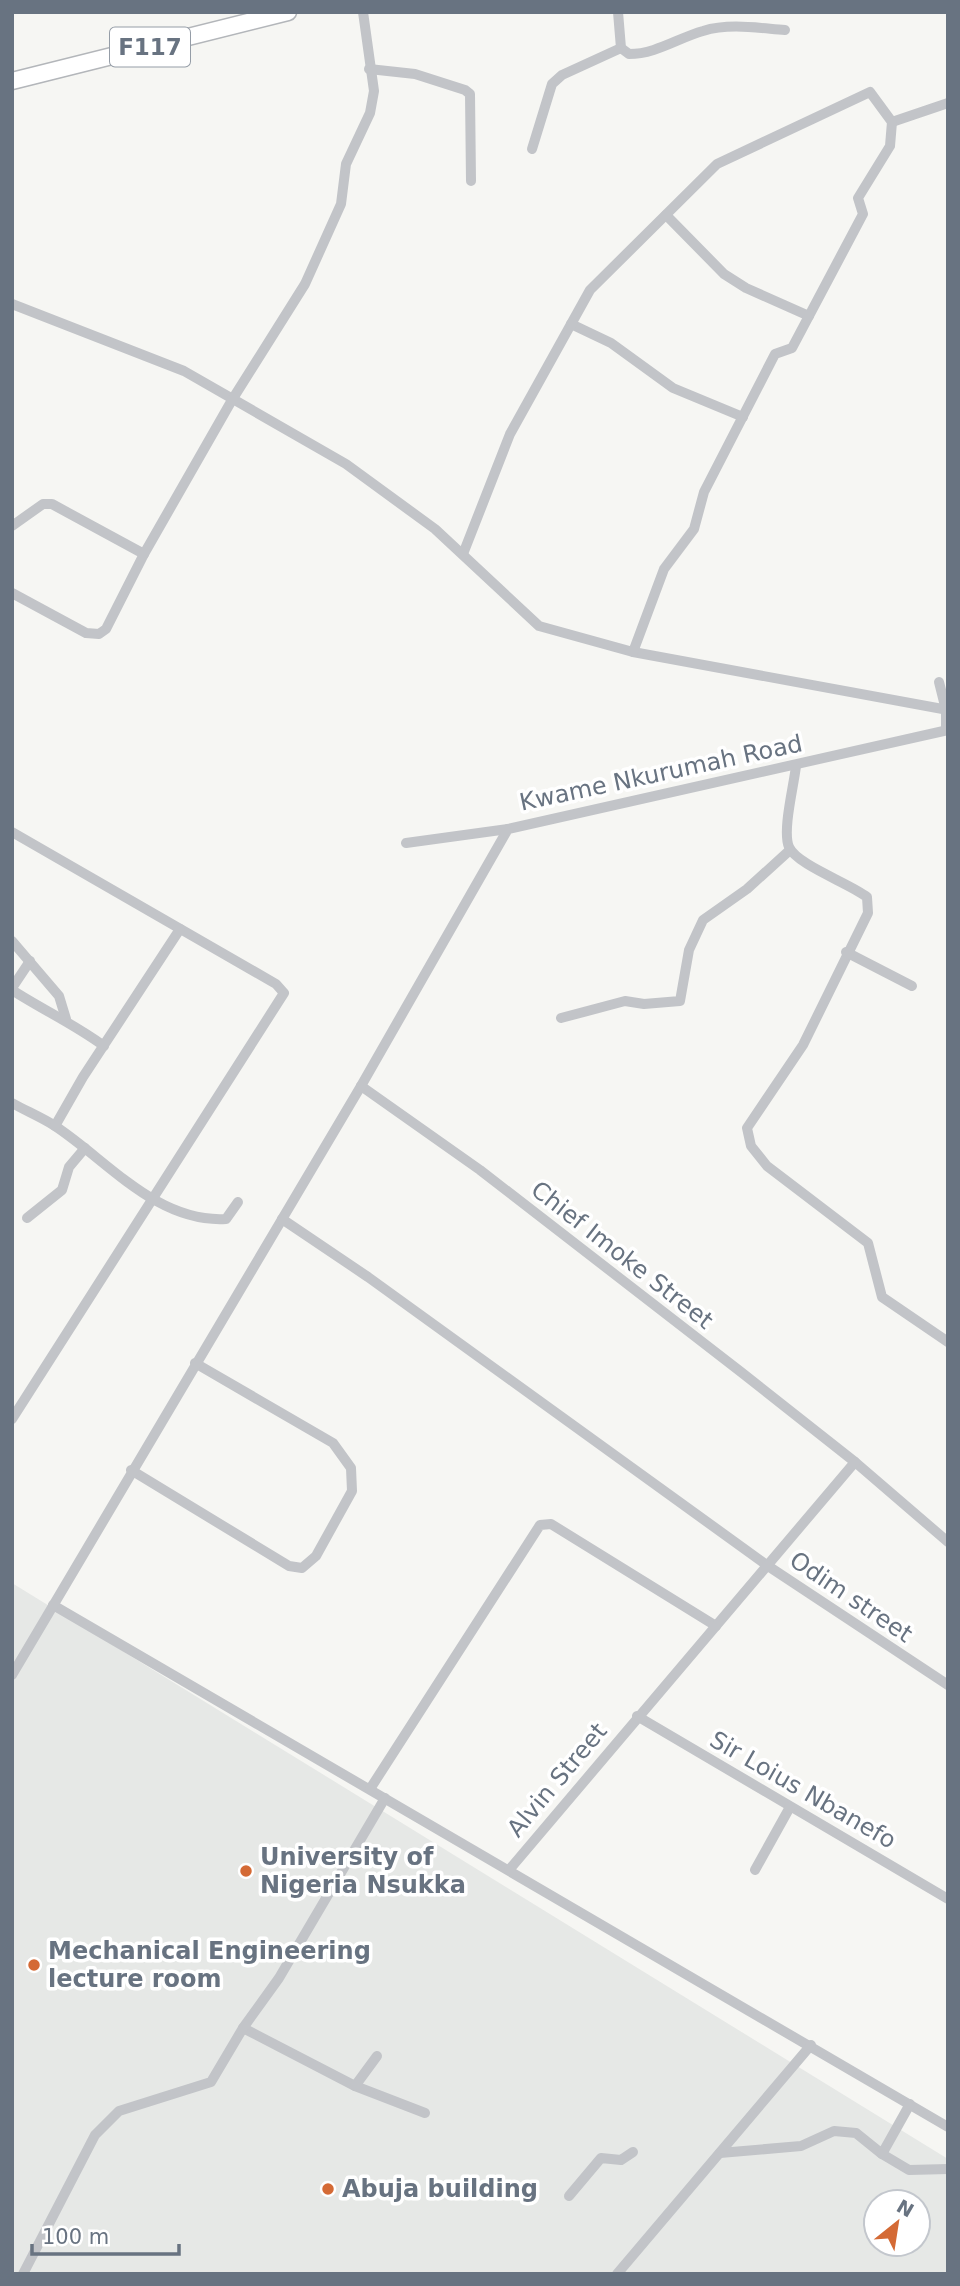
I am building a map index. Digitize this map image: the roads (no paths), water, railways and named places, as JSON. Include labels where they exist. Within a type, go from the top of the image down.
[{"type":"main road","name":"F117","points":[[12,81],[288,12]]},
{"type":"street","points":[[12,593],[86,633],[99,634],[106,629],[144,554],[232,400],[305,284],[341,204],[346,164],[370,113],[374,91],[363,12]]},
{"type":"street","points":[[618,12],[621,48],[629,54],[638,54],[703,31],[737,26],[785,30]]},
{"type":"street","points":[[532,149],[552,85],[562,75],[621,48]]},
{"type":"street","points":[[369,69],[415,74],[470,94],[471,181]]},
{"type":"street","points":[[463,554],[510,434],[590,290],[717,164],[870,92],[892,122],[890,146],[858,198],[863,214],[792,348],[775,354],[704,492],[694,529],[664,569],[633,652]]},
{"type":"street","points":[[892,122],[948,103]]},
{"type":"street","points":[[666,215],[724,274],[746,288],[809,316]]},
{"type":"street","points":[[12,304],[184,371],[346,464],[435,529],[539,626],[633,652],[947,710]]},
{"type":"street","points":[[571,324],[611,343],[673,388],[743,417]]},
{"type":"street","points":[[12,526],[43,504],[52,504],[144,554]]},
{"type":"street","points":[[939,682],[947,710],[947,730]]},
{"type":"street","name":"Kwame Nkurumah Road","points":[[12,1675],[131,1470],[361,1086],[508,829],[516,824],[796,766],[947,730]]},
{"type":"street","points":[[796,766],[787,838],[790,850],[867,897],[868,912],[846,952],[803,1045],[747,1128],[751,1146],[767,1167],[867,1243],[882,1297],[948,1342]]},
{"type":"street","points":[[407,843],[508,829]]},
{"type":"street","points":[[12,832],[276,984],[281,988],[283,998],[12,1419]]},
{"type":"street","points":[[561,1018],[625,1001],[644,1004],[680,1001],[689,950],[703,920],[747,889],[790,850]]},
{"type":"street","points":[[55,1126],[180,929]]},
{"type":"street","points":[[12,941],[59,996],[66,1019]]},
{"type":"street","points":[[846,952],[912,986]]},
{"type":"street","points":[[30,961],[12,989],[55,1017],[66,1019],[104,1046]]},
{"type":"street","name":"Chief Imoke Street","points":[[361,1086],[480,1170],[855,1462],[948,1542]]},
{"type":"street","points":[[12,1103],[55,1126],[152,1198],[183,1215],[206,1220],[226,1219],[238,1202]]},
{"type":"street","points":[[27,1218],[62,1189],[69,1167],[85,1148]]},
{"type":"street","name":"Odim street","points":[[282,1219],[380,1285],[768,1566],[948,1685]]},
{"type":"street","points":[[131,1470],[289,1566],[302,1568],[316,1556],[352,1491],[352,1468],[344,1455],[332,1443],[195,1363]]},
{"type":"street","name":"Alvin Street","points":[[509,1870],[855,1462]]},
{"type":"street","points":[[370,1789],[540,1525],[551,1524],[716,1626]]},
{"type":"street","points":[[53,1605],[948,2127]]},
{"type":"street","name":"Sir Loius Nbanefo","points":[[637,1716],[948,1899]]},
{"type":"street","points":[[23,2274],[95,2135],[119,2111],[211,2082],[243,2028],[279,1978],[385,1798]]},
{"type":"street","points":[[755,1870],[790,1807]]},
{"type":"street","points":[[243,2028],[355,2086],[425,2113]]},
{"type":"street","points":[[617,2274],[811,2045]]},
{"type":"street","points":[[355,2086],[377,2056]]},
{"type":"street","points":[[882,2154],[910,2104]]},
{"type":"street","points":[[720,2153],[801,2146],[834,2131],[856,2133],[882,2154],[909,2170],[948,2169]]},
{"type":"street","points":[[569,2196],[601,2158],[621,2160],[633,2152]]},
{"type":"place","name":"University of Nigeria Nsukka","points":[[246,1871]]},
{"type":"place","name":"Mechanical Engineering lecture room","points":[[34,1965]]},
{"type":"place","name":"Abuja building","points":[[328,2189]]}]
